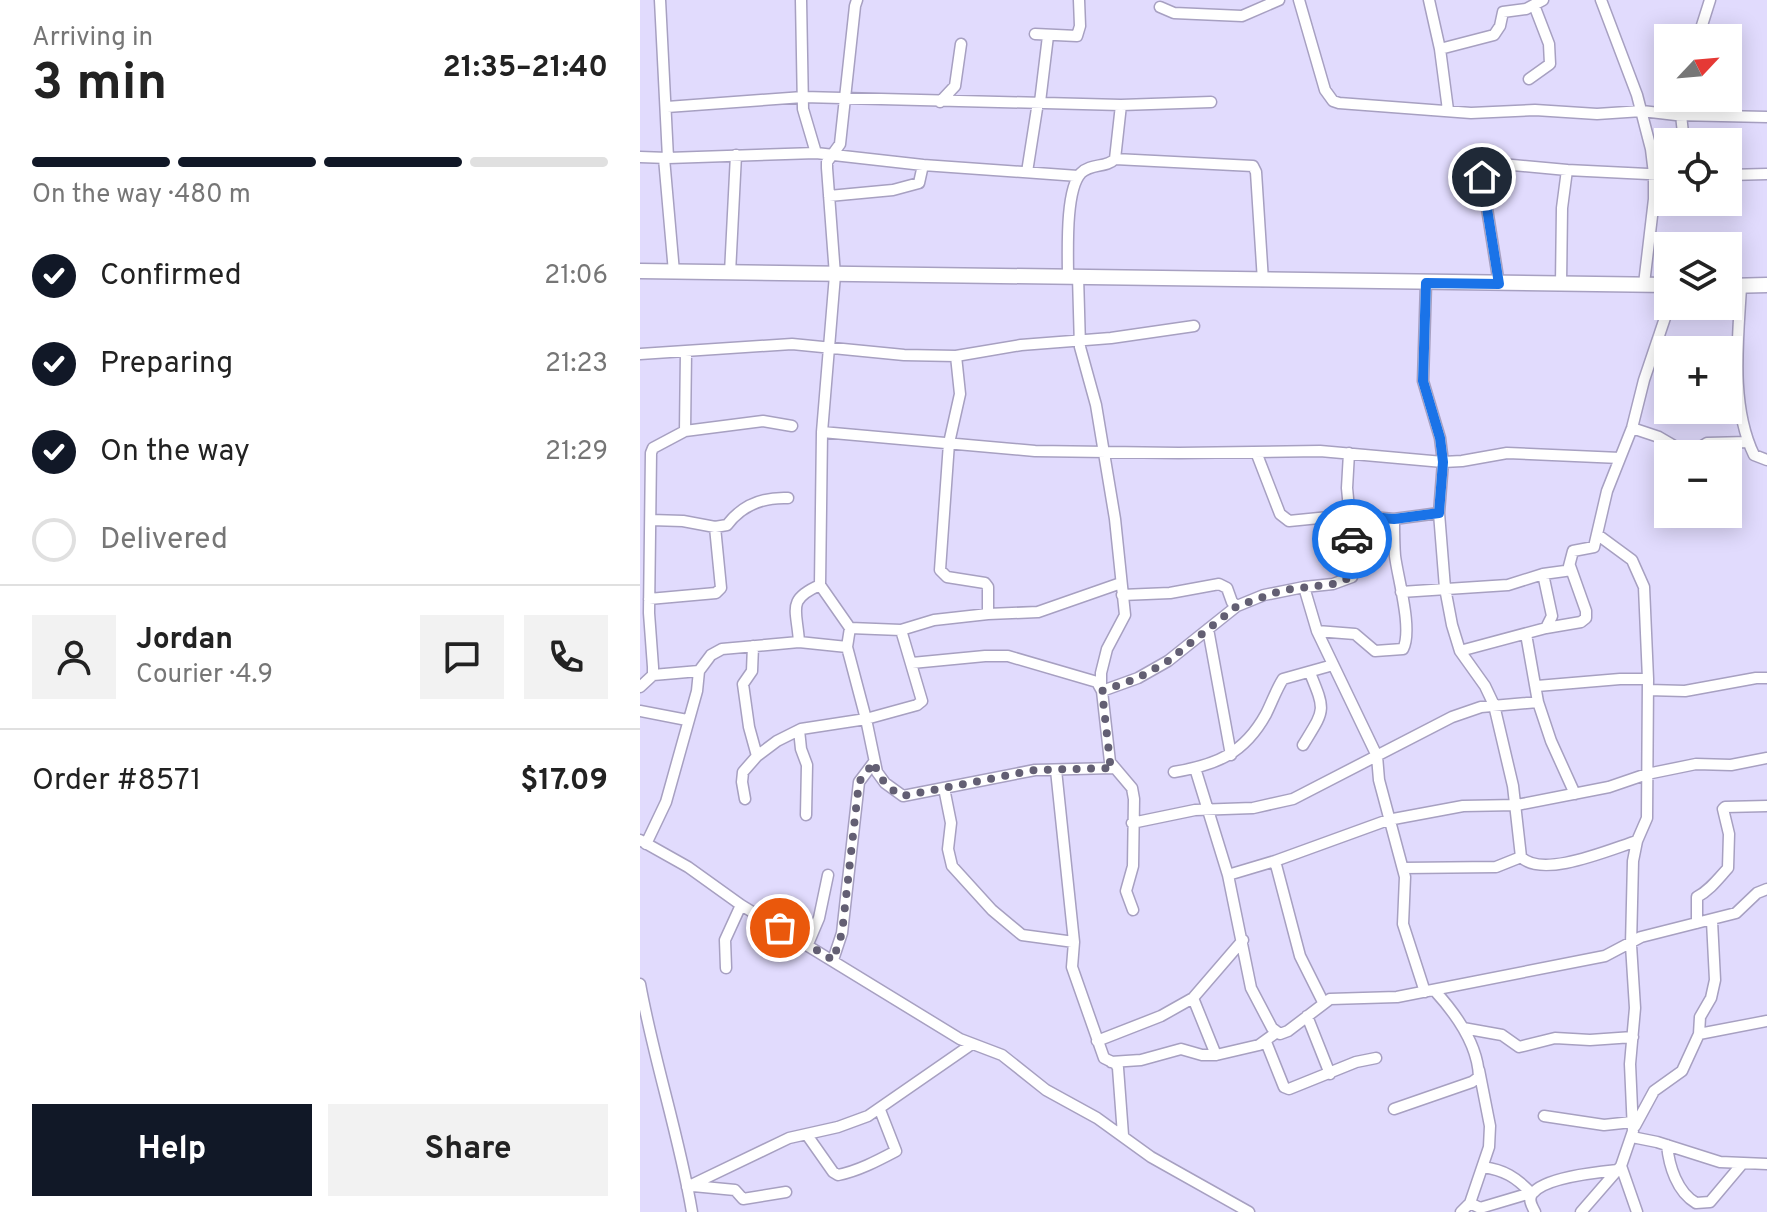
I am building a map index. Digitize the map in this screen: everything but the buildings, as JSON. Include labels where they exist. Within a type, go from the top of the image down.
[{"type":"main road","points":[[640,271],[1654,284]]},
{"type":"main road","points":[[1742,287],[1767,285]]},
{"type":"street","points":[[660,0],[674,272]]},
{"type":"street","points":[[801,0],[803,109],[816,153]]},
{"type":"street","points":[[857,0],[840,144],[827,168],[835,275],[822,432],[820,585],[850,628],[847,647],[877,772],[885,783],[903,796],[1035,770],[1113,768]]},
{"type":"street","points":[[1160,7],[1174,13],[1242,16],[1279,0]]},
{"type":"street","points":[[1299,0],[1325,90],[1333,101],[1471,113],[1535,110],[1597,114],[1642,111],[1767,117]]},
{"type":"street","points":[[1429,0],[1440,49],[1448,110]]},
{"type":"street","points":[[1601,0],[1642,111],[1654,174],[1644,284]]},
{"type":"street","points":[[1702,24],[1710,0]]},
{"type":"street","points":[[1035,34],[1077,36],[1081,1]]},
{"type":"street","points":[[1440,49],[1494,35],[1503,12],[1539,3],[1549,44],[1550,64],[1529,79]]},
{"type":"street","points":[[1027,172],[1048,36]]},
{"type":"street","points":[[940,102],[955,86],[961,44]]},
{"type":"street","points":[[667,107],[803,97],[1121,105],[1211,102]]},
{"type":"street","points":[[1115,159],[1121,105]]},
{"type":"street","points":[[1679,112],[1681,128]]},
{"type":"street","points":[[640,157],[816,153],[923,165],[1078,176]]},
{"type":"street","points":[[730,273],[736,155]]},
{"type":"street","points":[[1133,910],[1126,891],[1133,866],[1132,788],[1110,762],[1101,690],[1101,673],[1107,649],[1124,620],[1115,519],[1096,405],[1079,339],[1067,240],[1078,176],[1085,169],[1108,164],[1115,159],[1253,166],[1256,172],[1263,281]]},
{"type":"street","points":[[1499,284],[1483,167],[1491,163],[1654,174]]},
{"type":"street","points":[[829,196],[893,190],[919,183],[923,165]]},
{"type":"street","points":[[1561,284],[1562,208],[1567,170]]},
{"type":"street","points":[[1742,175],[1767,174]]},
{"type":"street","points":[[1426,283],[1423,381],[1440,438],[1443,462],[1439,513],[1445,588],[1460,651],[1485,686],[1494,705],[1517,805],[1521,857],[1525,862],[1549,866],[1637,841]]},
{"type":"street","points":[[1460,651],[1581,622],[1586,618],[1570,566],[1573,551],[1594,547],[1607,491],[1632,428],[1664,320]]},
{"type":"street","points":[[1736,320],[1744,431],[1754,455],[1767,460]]},
{"type":"street","points":[[640,354],[792,344],[904,355],[956,356],[1194,326]]},
{"type":"street","points":[[685,431],[686,352]]},
{"type":"street","points":[[956,356],[960,394],[949,443],[940,570],[947,577],[985,583],[988,587],[988,614]]},
{"type":"street","points":[[653,675],[649,599],[651,520],[646,461],[653,448],[685,431],[763,421],[792,426]]},
{"type":"street","points":[[1632,428],[1659,437],[1683,451],[1692,452],[1707,443],[1748,442]]},
{"type":"street","points":[[822,432],[1035,451],[1320,451],[1443,462],[1507,453],[1620,458]]},
{"type":"street","points":[[1256,452],[1284,519],[1297,521],[1349,515],[1394,519],[1439,513]]},
{"type":"street","points":[[1101,690],[1138,678],[1168,661],[1237,606],[1264,595],[1333,584],[1352,577],[1354,561],[1347,488],[1349,453]]},
{"type":"street","points":[[651,520],[683,521],[715,527],[727,525],[735,514],[762,499],[788,498]]},
{"type":"street","points":[[1317,631],[1355,634],[1375,651],[1403,649],[1406,644],[1406,620],[1395,552],[1394,519]]},
{"type":"street","points":[[649,599],[716,593],[721,588],[715,527]]},
{"type":"street","points":[[1598,535],[1632,560],[1644,587],[1648,685],[1647,818],[1633,861],[1631,945],[1635,992],[1630,1064],[1632,1130]]},
{"type":"street","points":[[1401,592],[1508,585],[1565,571],[1570,566]]},
{"type":"street","points":[[1543,574],[1552,616],[1546,628]]},
{"type":"street","points":[[850,628],[901,630],[934,620],[1038,612],[1121,583]]},
{"type":"street","points":[[1122,595],[1170,593],[1219,584],[1227,588],[1232,602],[1237,606]]},
{"type":"street","points":[[799,642],[797,600],[802,593],[820,585]]},
{"type":"street","points":[[1304,587],[1317,631],[1377,756],[1388,820],[1405,877],[1403,924],[1430,991],[1463,1028],[1479,1070],[1490,1126],[1489,1147],[1470,1203],[1461,1212]]},
{"type":"street","points":[[1208,629],[1231,755]]},
{"type":"street","points":[[745,799],[743,772],[777,741],[799,730],[866,719],[922,701],[901,630]]},
{"type":"street","points":[[1526,634],[1538,702],[1551,741],[1575,794]]},
{"type":"street","points":[[847,647],[799,642],[722,649],[711,655],[699,671],[697,691],[666,802],[643,842],[688,867],[741,905],[972,1044],[1007,1058],[1046,1090],[1123,1135],[1151,1157],[1249,1212]]},
{"type":"street","points":[[753,646],[752,671],[743,684],[757,756]]},
{"type":"street","points":[[912,663],[1008,656],[1091,679],[1101,690]]},
{"type":"street","points":[[1174,772],[1220,761],[1231,755],[1250,737],[1266,714],[1283,679],[1333,665]]},
{"type":"street","points":[[640,687],[653,675],[699,671]]},
{"type":"street","points":[[1303,745],[1322,714],[1323,706],[1310,673]]},
{"type":"street","points":[[1537,686],[1620,679],[1685,691],[1767,678]]},
{"type":"street","points":[[1132,823],[1195,810],[1272,806],[1293,799],[1452,717],[1494,705],[1538,702]]},
{"type":"street","points":[[640,711],[687,720]]},
{"type":"street","points":[[799,730],[807,765],[806,815]]},
{"type":"street","points":[[1228,875],[1388,820],[1463,806],[1517,805],[1696,764],[1731,765],[1767,758]]},
{"type":"street","points":[[833,960],[842,933],[859,782],[874,762]]},
{"type":"street","points":[[1195,768],[1228,875],[1256,1001],[1277,1032]]},
{"type":"street","points":[[1056,770],[1074,942],[1072,967],[1104,1058],[1118,1068],[1123,1135]]},
{"type":"street","points":[[944,788],[951,823],[948,849],[952,866],[999,918],[1022,935],[1074,942]]},
{"type":"street","points":[[1697,923],[1697,897],[1710,890],[1728,868],[1729,834],[1723,809],[1767,806]]},
{"type":"street","points":[[1403,868],[1496,867],[1521,857]]},
{"type":"street","points":[[1275,861],[1300,956],[1323,1002]]},
{"type":"street","points":[[808,944],[819,918],[828,875]]},
{"type":"street","points":[[1111,1062],[1141,1060],[1181,1049],[1216,1055],[1266,1042],[1277,1032],[1288,1031],[1330,999],[1397,997],[1605,956],[1631,945],[1641,937],[1736,913],[1757,893],[1767,889]]},
{"type":"street","points":[[726,968],[725,940],[741,905]]},
{"type":"street","points":[[1581,1212],[1619,1168],[1632,1130],[1654,1091],[1682,1071],[1699,1034],[1700,1017],[1711,998],[1715,980],[1712,921]]},
{"type":"street","points":[[1097,1041],[1161,1016],[1193,998],[1243,940]]},
{"type":"street","points":[[640,984],[654,1057],[689,1186],[692,1212]]},
{"type":"street","points":[[1193,998],[1216,1055]]},
{"type":"street","points":[[1307,1016],[1330,1074]]},
{"type":"street","points":[[1699,1034],[1767,1021]]},
{"type":"street","points":[[1463,1028],[1502,1035],[1519,1047],[1555,1038],[1590,1040],[1633,1037]]},
{"type":"street","points":[[1266,1042],[1284,1087],[1289,1089],[1356,1062],[1376,1058]]},
{"type":"street","points":[[689,1186],[789,1138],[838,1127],[880,1110],[972,1044]]},
{"type":"street","points":[[1394,1109],[1472,1082],[1479,1077],[1479,1070]]},
{"type":"street","points":[[807,1135],[833,1172],[844,1174],[896,1151],[880,1110]]},
{"type":"street","points":[[1544,1116],[1632,1130],[1720,1162],[1766,1166]]},
{"type":"street","points":[[1667,1145],[1669,1163],[1685,1194],[1696,1203],[1710,1202],[1742,1164]]},
{"type":"street","points":[[1483,1167],[1501,1170],[1519,1179],[1532,1192]]},
{"type":"street","points":[[1470,1203],[1480,1208],[1586,1174],[1619,1168]]},
{"type":"street","points":[[1619,1168],[1637,1212]]},
{"type":"street","points":[[689,1186],[733,1189],[743,1199],[786,1192]]},
{"type":"street","points":[[1532,1192],[1530,1200],[1535,1212]]},
{"type":"way so far","points":[[780,928],[833,960],[842,933],[859,782],[874,762],[885,783],[903,796],[1035,770],[1113,768],[1102,691],[1138,678],[1168,661],[1237,606],[1283,590],[1345,582],[1352,577],[1352,539]]},
{"type":"route","points":[[1352,539],[1349,515],[1394,519],[1439,513],[1443,462],[1440,438],[1423,381],[1426,283],[1499,284],[1482,177]]}]
